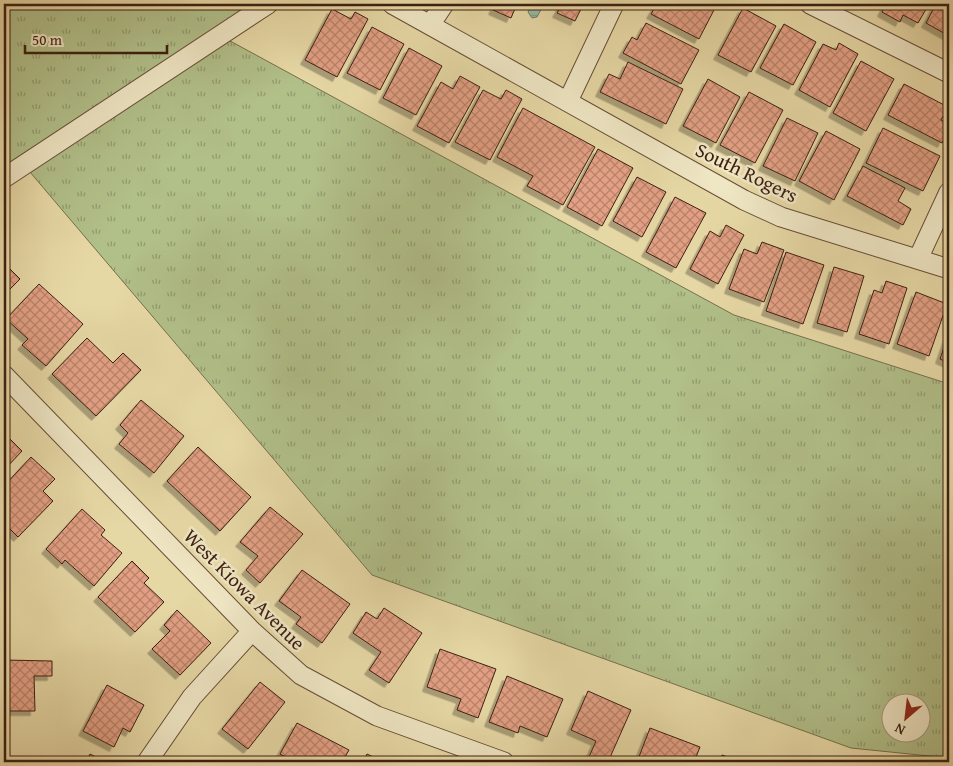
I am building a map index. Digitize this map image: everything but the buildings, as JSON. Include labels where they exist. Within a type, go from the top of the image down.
[{"type":"street","points":[[4,178],[268,4]]},
{"type":"street","name":"South Rogers","points":[[392,4],[744,200],[774,214],[949,269]]},
{"type":"street","points":[[430,25],[444,4]]},
{"type":"street","points":[[568,101],[614,4]]},
{"type":"street","points":[[810,4],[949,73]]},
{"type":"street","points":[[918,259],[949,192]]},
{"type":"street","name":"West Kiowa Avenue","points":[[4,375],[252,631],[301,675],[377,716],[504,762]]},
{"type":"street","points":[[147,762],[192,697],[252,631]]},
{"type":"green space","points":[[4,4],[268,4],[221,36],[734,315],[949,384],[949,758],[851,748],[372,575],[24,165],[4,178]]},
{"type":"shaded area","points":[[531,4],[544,4],[537,17],[532,18],[528,12]]}]
